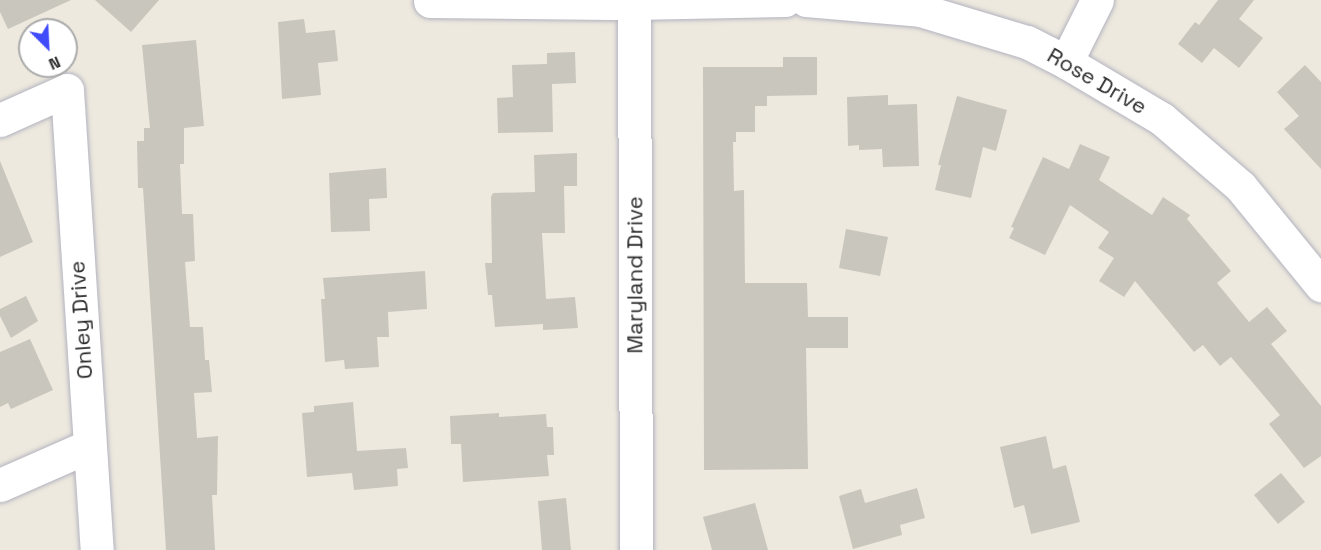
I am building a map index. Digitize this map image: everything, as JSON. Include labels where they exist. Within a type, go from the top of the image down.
[{"type":"street","points":[[430,1],[785,0]]},
{"type":"street","name":"Rose Drive","points":[[806,0],[920,10],[1028,42],[1066,62],[1162,119],[1241,187],[1321,285]]},
{"type":"street","points":[[1066,62],[1097,0]]},
{"type":"street","name":"Maryland Drive","points":[[634,2],[636,550]]},
{"type":"street","name":"Onley Drive","points":[[0,120],[67,90],[97,550]]},
{"type":"street","points":[[0,486],[89,446]]},
{"type":"building","points":[[0,0],[71,0],[32,18],[18,18],[18,24],[8,29],[0,12]]},
{"type":"building","points":[[95,0],[159,0],[131,32]]},
{"type":"building","points":[[1218,0],[1254,0],[1239,19],[1263,38],[1239,68],[1214,48],[1202,63],[1178,44],[1195,22],[1199,25]]},
{"type":"building","points":[[304,19],[306,33],[335,30],[338,61],[318,63],[321,95],[282,99],[278,22]]},
{"type":"building","points":[[196,40],[204,126],[184,128],[184,164],[180,164],[182,214],[193,214],[195,261],[185,262],[190,327],[203,327],[205,360],[209,360],[212,392],[194,393],[197,438],[218,436],[217,495],[212,495],[215,550],[166,550],[143,188],[138,188],[137,141],[144,141],[144,128],[150,128],[142,45]]},
{"type":"building","points":[[575,52],[576,83],[552,84],[553,132],[498,133],[497,98],[513,97],[512,65],[547,64],[547,53]]},
{"type":"building","points":[[783,57],[817,57],[817,95],[767,96],[767,106],[755,106],[755,132],[736,132],[736,142],[733,142],[734,191],[744,190],[745,283],[807,283],[808,317],[848,317],[848,348],[806,348],[808,469],[704,470],[703,67],[783,67]]},
{"type":"building","points":[[1305,65],[1321,82],[1321,169],[1284,129],[1299,116],[1277,92]]},
{"type":"building","points":[[888,95],[888,105],[917,104],[919,166],[883,167],[882,149],[859,150],[859,145],[848,146],[847,97]]},
{"type":"building","points":[[957,96],[1007,110],[996,151],[983,147],[971,198],[935,190],[941,165],[938,165]]},
{"type":"building","points":[[1080,144],[1110,157],[1099,180],[1152,215],[1163,197],[1190,215],[1187,219],[1231,271],[1217,283],[1249,322],[1267,307],[1287,331],[1271,344],[1321,406],[1321,456],[1304,468],[1269,424],[1280,415],[1231,357],[1220,366],[1203,345],[1194,352],[1135,281],[1124,297],[1099,281],[1114,258],[1098,248],[1109,232],[1070,205],[1045,255],[1009,238],[1014,228],[1011,227],[1043,157],[1069,169]]},
{"type":"building","points":[[577,153],[577,186],[564,186],[565,233],[542,233],[546,299],[575,297],[578,328],[543,330],[543,324],[495,327],[492,295],[488,295],[485,263],[492,263],[491,197],[493,193],[535,192],[534,155]]},
{"type":"building","points":[[0,161],[33,242],[0,257]]},
{"type":"building","points":[[386,168],[387,198],[369,199],[370,231],[331,232],[329,173]]},
{"type":"building","points":[[846,229],[888,237],[880,276],[839,268]]},
{"type":"building","points":[[425,271],[427,309],[388,312],[389,337],[377,337],[379,367],[345,369],[344,360],[325,362],[321,299],[325,299],[323,278]]},
{"type":"building","points":[[26,296],[38,321],[11,338],[0,316],[0,309]]},
{"type":"building","points":[[30,339],[53,390],[11,409],[8,403],[0,407],[0,352]]},
{"type":"building","points":[[353,402],[357,451],[406,448],[408,468],[397,469],[398,486],[354,490],[352,473],[307,477],[302,413],[314,412],[314,406]]},
{"type":"building","points":[[499,413],[499,417],[546,414],[547,427],[553,427],[554,455],[547,455],[549,476],[463,482],[461,444],[451,444],[450,416]]},
{"type":"building","points":[[1046,436],[1053,469],[1066,465],[1080,522],[1031,534],[1024,505],[1014,508],[1000,447]]},
{"type":"building","points":[[1281,473],[1305,502],[1278,524],[1254,495]]},
{"type":"building","points":[[917,488],[925,518],[900,525],[902,535],[853,549],[839,496],[861,489],[865,503]]},
{"type":"building","points":[[566,498],[571,550],[542,550],[538,501]]},
{"type":"building","points":[[755,503],[768,550],[712,550],[703,517]]}]
